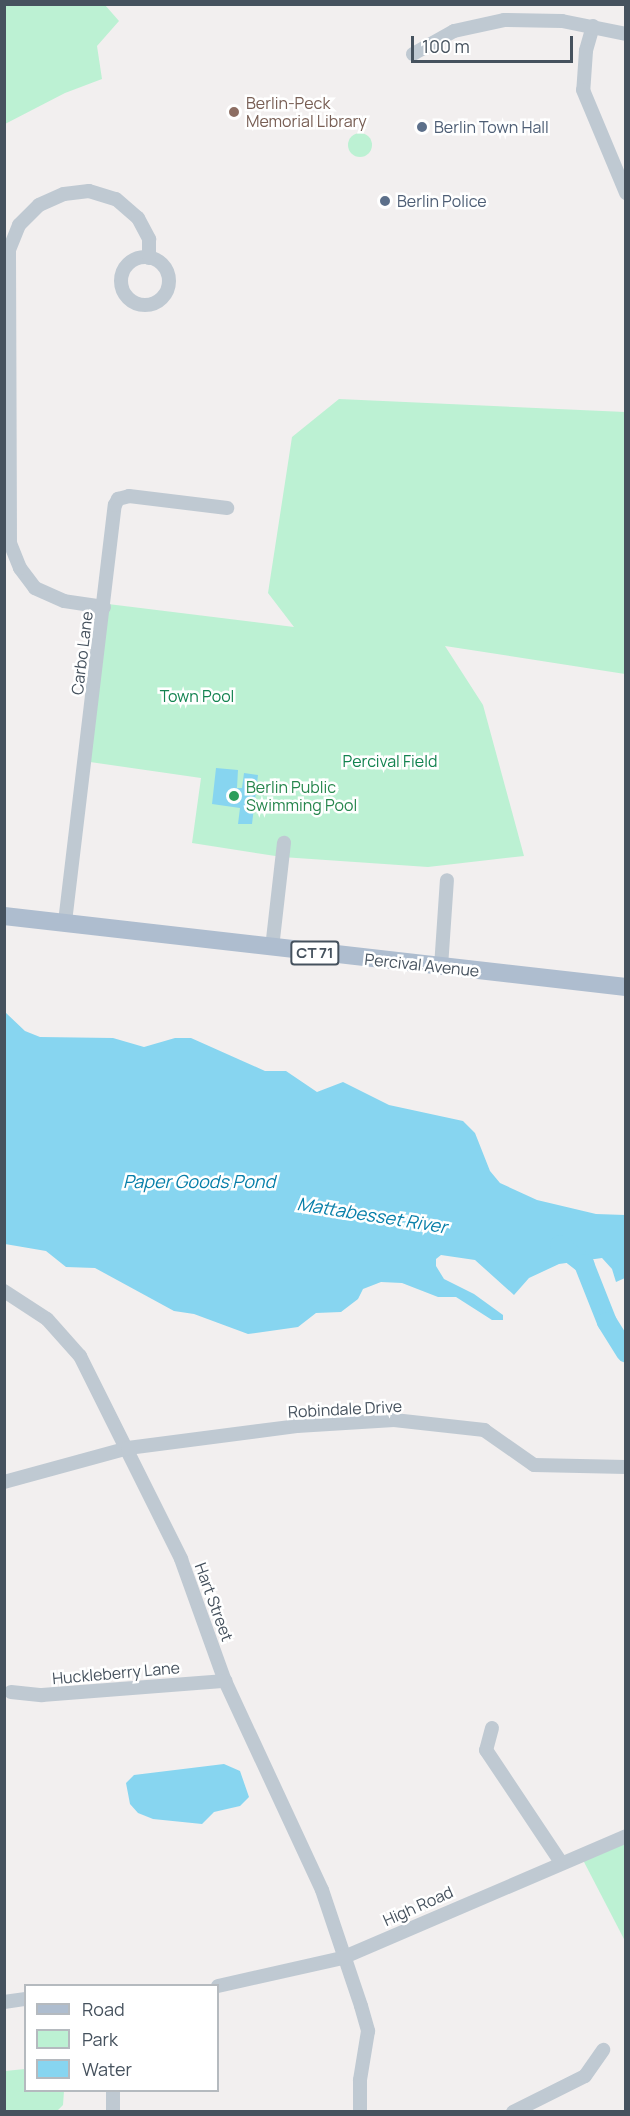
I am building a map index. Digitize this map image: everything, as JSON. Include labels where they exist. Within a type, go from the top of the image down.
[{"type":"main road","name":"Percival Avenue","points":[[4,916],[626,987]]},
{"type":"street","points":[[413,54],[454,31],[504,20],[553,20],[626,34]]},
{"type":"street","points":[[593,26],[586,51],[583,90],[626,194]]},
{"type":"street","points":[[104,607],[64,601],[35,588],[20,568],[10,543],[9,250],[19,225],[39,205],[64,194],[89,191],[116,200],[138,218],[149,239],[150,258]]},
{"type":"street","name":"Carbo Lane","points":[[65,922],[118,499],[129,496],[227,508]]},
{"type":"street","points":[[272,948],[284,843]]},
{"type":"street","points":[[441,967],[447,880]]},
{"type":"street","name":"Hart Street","points":[[4,1291],[33,1308],[71,1342],[128,1448],[181,1559],[225,1681],[322,1890],[342,1958],[368,2031],[360,2080],[360,2112]]},
{"type":"street","name":"Robindale Drive","points":[[4,1482],[128,1448],[297,1426],[394,1420],[484,1430],[534,1465],[626,1467]]},
{"type":"street","name":"Huckleberry Lane","points":[[11,1692],[42,1695],[225,1681]]},
{"type":"street","points":[[492,1728],[486,1750],[560,1861]]},
{"type":"street","name":"High Road","points":[[219,1986],[342,1958],[560,1861],[626,1836]]},
{"type":"street","points":[[4,2002],[24,1999]]},
{"type":"street","points":[[513,2112],[585,2076],[603,2050]]},
{"type":"street","points":[[113,2092],[113,2112]]},
{"type":"green space","points":[[5,4],[105,5],[119,21],[97,46],[102,79],[65,93],[5,124]]},
{"type":"green space","points":[[360,133],[369,136],[372,145],[369,154],[360,157],[351,154],[348,145],[351,136]]},
{"type":"green space","points":[[339,399],[625,412],[625,674],[445,646],[483,705],[524,856],[428,867],[282,857],[192,843],[201,778],[90,762],[108,604],[294,627],[268,593],[292,437]]},
{"type":"green space","points":[[625,1842],[625,1941],[583,1860]]},
{"type":"green space","points":[[24,2069],[24,2092],[64,2092],[63,2105],[57,2111],[5,2111],[5,2071]]},
{"type":"water","name":"Berlin Public Swimming Pool","points":[[216,768],[238,770],[237,788],[242,788],[244,773],[258,775],[252,824],[238,824],[240,808],[212,804]]},
{"type":"water","name":"Paper Goods Pond","points":[[5,1012],[25,1031],[40,1037],[113,1038],[144,1047],[175,1038],[191,1038],[265,1071],[286,1071],[317,1092],[343,1082],[389,1105],[463,1121],[475,1133],[490,1171],[500,1183],[537,1200],[596,1214],[625,1215],[625,1278],[616,1282],[612,1269],[602,1258],[559,1264],[529,1278],[514,1295],[475,1260],[441,1255],[436,1259],[436,1266],[444,1279],[474,1294],[503,1315],[503,1320],[492,1320],[456,1297],[438,1297],[402,1283],[381,1282],[363,1289],[358,1299],[341,1312],[316,1313],[298,1327],[248,1334],[194,1314],[174,1311],[95,1268],[66,1267],[46,1251],[5,1244]]},
{"type":"water","points":[[224,1764],[240,1771],[249,1797],[240,1806],[214,1812],[202,1824],[153,1819],[138,1813],[130,1804],[126,1783],[134,1775]]},
{"type":"waterway","name":"Mattabesset River","points":[[560,1245],[584,1264],[607,1322],[626,1352]]},
{"type":"place","name":"Berlin-Peck Memorial Library","points":[[234,112]]},
{"type":"place","name":"Berlin Town Hall","points":[[422,127]]},
{"type":"place","name":"Berlin Police","points":[[385,201]]},
{"type":"place","name":"Berlin Public Swimming Pool","points":[[234,796]]},
{"type":"park label","name":"Town Pool","points":[[197,696]]},
{"type":"park label","name":"Percival Field","points":[[390,761]]}]
